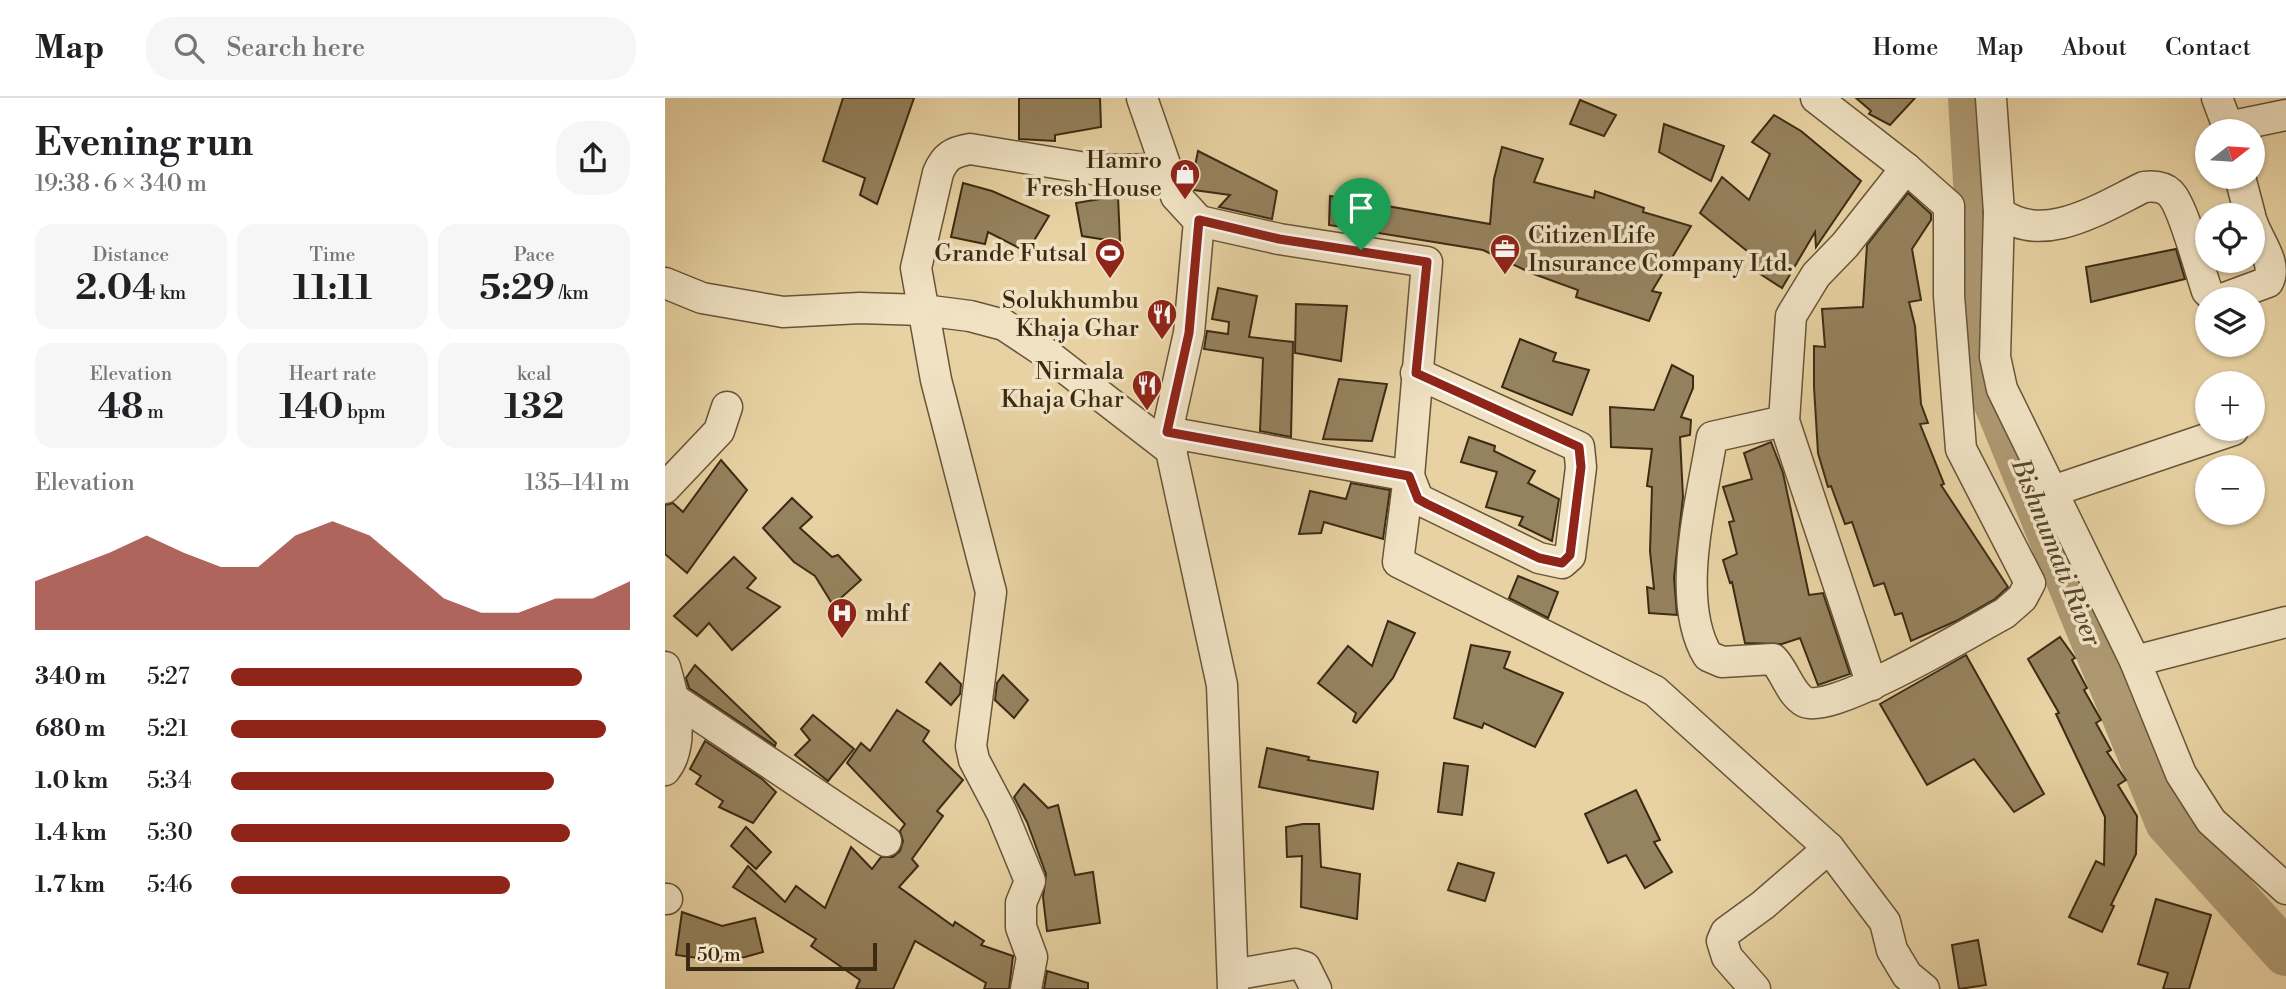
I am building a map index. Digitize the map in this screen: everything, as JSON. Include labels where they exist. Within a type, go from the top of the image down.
[{"type":"street","points":[[1142,98],[1176,196],[1199,220],[1279,239],[1427,262],[1409,476],[1398,562],[1655,691],[1829,848],[1885,922],[1892,950],[1907,975],[1924,989]]},
{"type":"street","points":[[1784,421],[1712,437],[1692,579],[1696,632],[1708,656],[1721,662],[1773,659],[1797,696],[1811,704],[1872,685],[2005,614],[2022,598],[2031,583],[1961,449],[1948,296],[1949,206],[1816,98]]},
{"type":"street","points":[[1991,98],[1999,212],[1995,357],[2002,389],[2050,492],[2135,661],[2182,774],[2211,821],[2286,889]]},
{"type":"street","points":[[2217,98],[2224,119]]},
{"type":"street","points":[[2265,120],[2286,115]]},
{"type":"street","points":[[1026,989],[1032,957],[1021,927],[1021,902],[1030,881],[1002,813],[974,760],[971,746],[991,592],[936,380],[916,268],[938,173],[943,162],[953,152],[970,149],[1098,170],[1166,169]]},
{"type":"street","points":[[1872,685],[1784,421],[1791,316],[1816,275],[1845,245],[1906,169]]},
{"type":"street","points":[[1999,212],[2012,223],[2069,223],[2144,187],[2162,189],[2169,192],[2178,206],[2206,287]]},
{"type":"street","points":[[1199,220],[1189,333],[1170,441],[1222,685],[1233,982],[1295,964],[1305,967],[1316,989]]},
{"type":"street","points":[[2254,287],[2268,282],[2272,274],[2271,263],[2265,250]]},
{"type":"street","points":[[665,283],[702,298],[783,313],[860,308],[923,310],[970,316],[1004,325],[1170,441],[1409,476]]},
{"type":"street","points":[[1409,476],[1418,499],[1427,504],[1539,558],[1562,563],[1570,555],[1581,467],[1579,447],[1416,373]]},
{"type":"street","points":[[665,488],[719,431],[727,407]]},
{"type":"street","points":[[2050,492],[2200,441]]},
{"type":"street","points":[[2135,661],[2286,622]]},
{"type":"street","points":[[665,667],[676,722],[674,760],[665,770]]},
{"type":"street","points":[[671,697],[886,841]]},
{"type":"street","points":[[1755,989],[1727,957],[1722,941],[1726,932],[1763,905],[1829,848]]},
{"type":"building","points":[[843,98],[914,98],[877,204],[860,195],[865,178],[823,161]]},
{"type":"building","points":[[1019,98],[1100,98],[1101,127],[1055,135],[1055,141],[1019,139]]},
{"type":"building","points":[[1856,98],[1915,98],[1890,125],[1869,114],[1871,111]]},
{"type":"building","points":[[1580,100],[1616,115],[1604,136],[1570,124]]},
{"type":"building","points":[[1774,115],[1801,131],[1861,181],[1816,247],[1815,232],[1782,288],[1751,268],[1757,259],[1700,213],[1722,177],[1749,200],[1770,154],[1752,142]]},
{"type":"building","points":[[1664,124],[1724,146],[1711,181],[1659,152]]},
{"type":"building","points":[[1502,147],[1543,159],[1534,182],[1594,198],[1595,191],[1644,208],[1643,212],[1691,226],[1652,291],[1661,293],[1649,321],[1576,297],[1578,290],[1531,273],[1483,250],[1329,225],[1330,196],[1490,224],[1494,179]]},
{"type":"building","points":[[1198,151],[1277,191],[1272,219],[1219,207],[1230,195],[1194,190],[1191,186]]},
{"type":"building","points":[[963,183],[992,191],[1049,216],[1027,252],[988,232],[985,244],[951,237]]},
{"type":"building","points":[[1908,193],[1931,214],[1931,220],[1912,249],[1921,300],[1909,302],[1915,326],[1921,404],[1928,423],[1920,424],[1944,484],[1941,485],[2008,587],[1995,599],[1956,621],[1911,641],[1902,613],[1895,615],[1884,583],[1874,586],[1852,522],[1845,524],[1831,486],[1828,487],[1818,453],[1814,387],[1814,346],[1825,347],[1822,309],[1863,307],[1867,245]]},
{"type":"building","points":[[1118,196],[1120,242],[1082,236],[1076,203]]},
{"type":"building","points":[[2176,249],[2185,279],[2091,302],[2086,267]]},
{"type":"building","points":[[1218,288],[1257,296],[1249,337],[1293,342],[1291,437],[1260,431],[1263,358],[1204,349],[1207,331],[1228,334],[1229,322],[1212,319]]},
{"type":"building","points":[[1296,304],[1347,306],[1341,361],[1295,353]]},
{"type":"building","points":[[1520,339],[1556,353],[1553,361],[1589,370],[1572,415],[1502,387]]},
{"type":"building","points":[[1672,365],[1693,376],[1693,388],[1681,417],[1691,420],[1690,435],[1680,437],[1683,497],[1674,578],[1677,615],[1649,613],[1647,587],[1654,589],[1650,551],[1652,487],[1647,486],[1652,449],[1611,447],[1610,407],[1654,410]]},
{"type":"building","points":[[1339,379],[1387,384],[1372,441],[1323,439]]},
{"type":"building","points":[[1469,437],[1495,446],[1494,451],[1535,471],[1528,483],[1559,499],[1552,541],[1519,525],[1523,517],[1486,507],[1497,472],[1461,462]]},
{"type":"building","points":[[1771,442],[1783,473],[1809,595],[1823,593],[1850,674],[1818,685],[1800,638],[1782,644],[1745,643],[1732,582],[1730,583],[1723,560],[1737,554],[1729,522],[1734,521],[1723,487],[1752,479],[1744,453]]},
{"type":"building","points":[[721,460],[747,490],[687,573],[665,554],[665,505],[673,503],[683,512]]},
{"type":"building","points":[[1351,483],[1390,490],[1383,539],[1324,522],[1321,533],[1299,534],[1310,491],[1346,499]]},
{"type":"building","points":[[792,498],[812,517],[800,528],[832,557],[838,555],[861,580],[833,605],[815,576],[794,562],[763,528]]},
{"type":"building","points":[[734,557],[756,578],[747,588],[780,607],[732,650],[709,623],[697,636],[674,616]]},
{"type":"building","points":[[1518,576],[1558,592],[1548,618],[1509,598]]},
{"type":"building","points":[[1388,621],[1415,633],[1393,678],[1356,723],[1353,721],[1356,713],[1318,683],[1348,646],[1372,666]]},
{"type":"building","points":[[2060,637],[2075,658],[2072,660],[2087,688],[2084,690],[2101,720],[2096,723],[2111,750],[2107,752],[2126,780],[2118,785],[2137,816],[2136,854],[2111,905],[2114,906],[2102,932],[2069,917],[2096,861],[2104,865],[2105,817],[2056,714],[2059,713],[2028,659]]},
{"type":"building","points":[[1471,645],[1510,652],[1504,668],[1563,693],[1535,747],[1484,723],[1482,728],[1454,718]]},
{"type":"building","points":[[1966,655],[2044,794],[2014,812],[1974,759],[1927,785],[1880,704]]},
{"type":"building","points":[[940,663],[961,684],[960,694],[951,705],[926,682]]},
{"type":"building","points":[[695,665],[776,743],[775,746],[689,688],[686,678]]},
{"type":"building","points":[[1003,675],[1028,700],[1014,718],[995,700],[997,683]]},
{"type":"building","points":[[897,710],[929,731],[923,741],[963,780],[937,811],[943,816],[912,859],[918,866],[899,887],[953,926],[955,922],[984,941],[981,945],[1013,956],[1009,989],[984,989],[986,983],[915,941],[893,989],[856,989],[860,980],[811,946],[816,939],[733,887],[748,866],[785,902],[796,886],[825,908],[851,847],[872,869],[881,857],[893,857],[900,851],[903,841],[900,831],[905,824],[847,763],[861,743],[870,751]]},
{"type":"building","points":[[813,715],[854,749],[828,781],[795,755],[810,740],[801,729]]},
{"type":"building","points":[[705,741],[762,779],[776,792],[753,823],[719,807],[723,801],[696,784],[701,776],[690,769]]},
{"type":"building","points":[[1267,748],[1309,757],[1308,760],[1378,772],[1373,809],[1259,787]]},
{"type":"building","points":[[1444,763],[1468,766],[1462,815],[1438,812]]},
{"type":"building","points":[[1024,784],[1048,808],[1058,805],[1075,875],[1093,872],[1100,923],[1047,931],[1043,897],[1046,874],[1027,822],[1014,797]]},
{"type":"building","points":[[1636,790],[1660,840],[1654,842],[1672,872],[1645,888],[1626,855],[1608,863],[1585,814]]},
{"type":"building","points":[[1319,824],[1321,867],[1360,874],[1357,919],[1301,907],[1302,856],[1287,857],[1286,827]]},
{"type":"building","points":[[746,827],[771,852],[756,869],[731,846]]},
{"type":"building","points":[[1458,863],[1494,873],[1485,901],[1448,890]]},
{"type":"building","points":[[2156,899],[2211,915],[2189,989],[2163,989],[2168,973],[2138,964]]},
{"type":"building","points":[[682,912],[722,926],[755,918],[763,952],[727,962],[676,955]]},
{"type":"building","points":[[1978,940],[1986,985],[1959,989],[1952,945]]},
{"type":"building","points":[[1047,971],[1088,983],[1088,989],[1044,989]]},
{"type":"waterway","name":"Bishnumati River","points":[[1971,98],[1988,382],[2168,822],[2286,953]]},
{"type":"place","name":"Hamro Fresh House","points":[[1185,201]]},
{"type":"place","name":"Citizen Life Insurance Company Ltd.","points":[[1505,276]]},
{"type":"place","name":"Grande Futsal","points":[[1110,280]]},
{"type":"place","name":"Solukhumbu Khaja Ghar","points":[[1162,341]]},
{"type":"place","name":"Nirmala Khaja Ghar","points":[[1147,412]]},
{"type":"place","name":"mhf","points":[[842,640]]},
{"type":"route","points":[[1199,220],[1279,239],[1361,250],[1427,262],[1416,373],[1579,447],[1581,467],[1570,555],[1562,563],[1539,558],[1418,499],[1409,476],[1167,432],[1189,333],[1199,220]]}]
